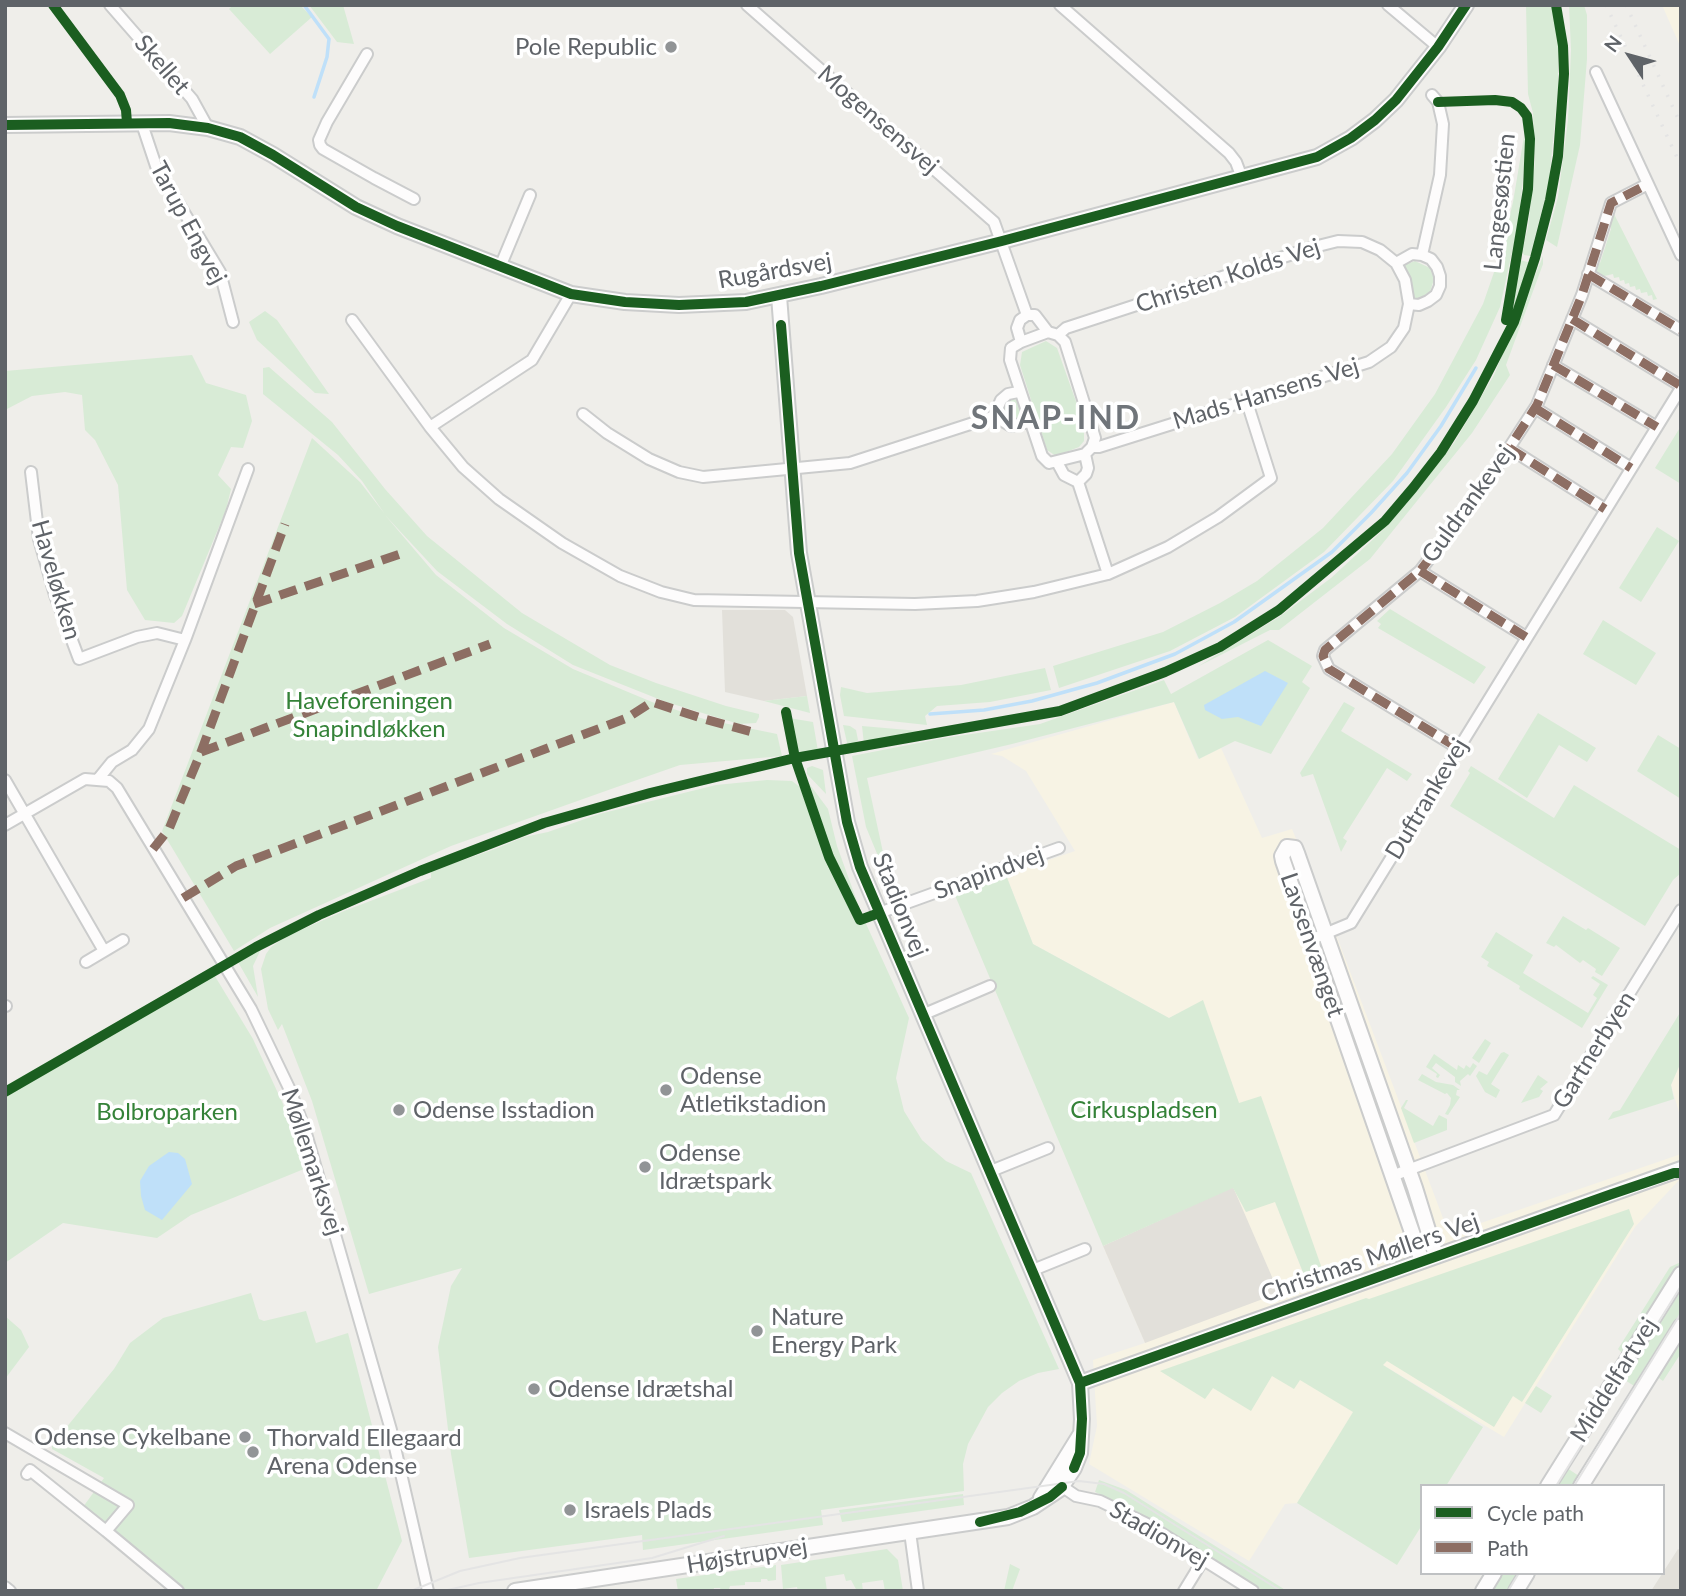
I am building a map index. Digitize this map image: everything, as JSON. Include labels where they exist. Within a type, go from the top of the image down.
[{"type":"street","name":"Skellet","points":[[110,5],[192,99],[208,128]]},
{"type":"street","name":"Mogensensvej","points":[[747,5],[994,222],[1027,315]]},
{"type":"street","points":[[1060,5],[1230,153],[1242,178]]},
{"type":"street","points":[[1388,5],[1438,47]]},
{"type":"street","name":"Rugårdsvej","points":[[6,121],[169,123],[208,128],[240,137],[356,207],[429,240],[571,294],[625,302],[679,305],[746,302],[1002,241],[1317,157],[1351,138],[1396,100],[1438,47],[1466,5]]},
{"type":"street","points":[[367,54],[327,122],[320,145],[333,155],[414,199]]},
{"type":"street","points":[[1596,72],[1681,255]]},
{"type":"street","points":[[1592,96],[1604,90]]},
{"type":"street","points":[[1422,255],[1440,175],[1443,124],[1438,102],[1432,96]]},
{"type":"street","name":"Tarup Engvej","points":[[142,124],[156,166],[220,272],[233,322]]},
{"type":"street","name":"Guldrankevej","points":[[1458,748],[1329,669],[1323,656],[1325,650],[1420,571],[1485,485],[1535,408],[1572,319],[1611,203],[1648,184]]},
{"type":"street","points":[[500,267],[530,195]]},
{"type":"street","name":"Christen Kolds Vej","points":[[1021,342],[1338,241],[1363,242],[1380,250],[1396,263]]},
{"type":"street","points":[[1412,254],[1431,259],[1440,276],[1436,295],[1419,305],[1409,304],[1405,280],[1396,263],[1412,254]]},
{"type":"street","points":[[1588,274],[1681,330]]},
{"type":"street","points":[[430,427],[532,360],[571,294]]},
{"type":"street","name":"Stadionvej","points":[[779,296],[799,552],[847,822],[860,867],[879,913],[1080,1383],[1082,1419],[1077,1461],[1033,1507],[1009,1517],[980,1522]]},
{"type":"street","name":"Mads Hansens Vej","points":[[1057,462],[1369,362],[1391,347],[1404,328],[1409,304]]},
{"type":"street","points":[[1078,482],[1086,474],[1088,450],[1095,438],[1080,388],[1065,342],[1035,315],[1027,315],[1020,320],[1017,328],[1021,342],[1011,348],[1010,360],[1018,391],[1042,456],[1049,463],[1057,462],[1064,475],[1078,482],[1108,574]]},
{"type":"street","name":"Duftrankevej","points":[[1310,940],[1351,923],[1681,387],[1572,319]]},
{"type":"street","points":[[352,320],[430,427],[463,467],[499,499],[562,543],[620,576],[661,592],[694,600],[915,604],[976,601],[1034,592],[1108,574],[1168,547],[1218,517],[1271,478],[1246,400]]},
{"type":"street","points":[[1553,365],[1657,427]]},
{"type":"street","points":[[1018,391],[1001,400],[998,415],[1011,426],[1029,422]]},
{"type":"street","points":[[1535,408],[1631,468]]},
{"type":"street","points":[[583,414],[607,433],[649,459],[679,472],[703,477],[850,463],[998,415]]},
{"type":"street","points":[[1509,448],[1605,509]]},
{"type":"street","points":[[5,825],[85,779],[99,778],[112,762],[132,750],[149,729],[248,469]]},
{"type":"street","name":"Haveløkken","points":[[32,472],[39,539],[55,595],[79,659],[137,637],[157,633],[185,640]]},
{"type":"street","points":[[1420,571],[1525,637]]},
{"type":"street","name":"Møllemarksvej","points":[[99,778],[109,780],[117,788],[251,1009],[290,1090],[309,1143],[391,1430],[428,1591]]},
{"type":"street","points":[[5,780],[104,951]]},
{"type":"street","name":"Lavsenvænget","points":[[1287,847],[1295,848],[1297,853],[1408,1170],[1429,1259],[1392,1176],[1310,940],[1283,861],[1282,856],[1287,847]]},
{"type":"street","name":"Snapindvej","points":[[879,913],[1059,848]]},
{"type":"street","name":"Gartnerbyen","points":[[1392,1176],[1554,1115],[1681,910]]},
{"type":"street","points":[[86,962],[123,940]]},
{"type":"street","points":[[922,1015],[990,986]]},
{"type":"street","points":[[1351,1058],[1367,1052]]},
{"type":"street","points":[[990,1171],[1048,1148]]},
{"type":"street","name":"Christmas Møllers Vej","points":[[1080,1383],[1678,1172]]},
{"type":"street","points":[[1033,1270],[1085,1249]]},
{"type":"street","name":"Middelfartvej","points":[[1549,1484],[1681,1274]]},
{"type":"street","name":"Middelfartvej","points":[[1582,1484],[1681,1326]]},
{"type":"street","points":[[5,1433],[128,1505],[106,1531]]},
{"type":"street","points":[[27,1474],[30,1470],[178,1591]]},
{"type":"street","name":"Stadionvej","points":[[1057,1484],[1076,1496],[1100,1501],[1126,1513],[1253,1591]]},
{"type":"street","name":"Højstrupvej","points":[[515,1591],[980,1522]]},
{"type":"street","points":[[910,1532],[918,1591]]},
{"type":"street","points":[[1184,1591],[1203,1560]]},
{"type":"street","points":[[1483,1591],[1493,1575]]},
{"type":"street","points":[[1516,1591],[1526,1575]]},
{"type":"street","points":[[5,1587],[10,1591]]},
{"type":"shaded area","points":[[1662,5],[1681,5],[1681,48]]},
{"type":"shaded area","points":[[722,610],[785,610],[793,617],[807,696],[764,701],[725,692]]},
{"type":"shaded area","points":[[1174,702],[1198,759],[1221,748],[1262,838],[1292,829],[1337,937],[1449,1234],[1681,1154],[1681,1178],[1635,1227],[1504,1437],[1383,1365],[1297,1503],[1285,1504],[1249,1561],[1089,1464],[1097,1426],[1093,1360],[1145,1343],[1103,1246],[1233,1187],[1246,1212],[1275,1201],[1308,1285],[1325,1280],[1261,1097],[1239,1104],[1203,1001],[1169,1018],[1033,944],[1006,875],[1075,851],[1026,771],[1002,756],[991,754]]},
{"type":"shaded area","points":[[1681,1062],[1681,1119],[1671,1085]]},
{"type":"shaded area","points":[[1233,1187],[1279,1293],[1145,1343],[1103,1246]]},
{"type":"shaded area","points":[[1678,1549],[1681,1551],[1681,1591],[1651,1591],[1661,1575],[1665,1575],[1665,1569]]},
{"type":"green space","points":[[233,5],[300,5],[312,17],[270,54],[229,9]]},
{"type":"green space","points":[[309,5],[343,5],[354,44],[337,42]]},
{"type":"green space","points":[[1526,5],[1552,5],[1558,41],[1558,88],[1549,183],[1530,256],[1524,255],[1522,251],[1528,227],[1535,161],[1533,113],[1528,94]]},
{"type":"green space","points":[[1569,5],[1584,5],[1587,15],[1587,59],[1580,145],[1557,247],[1546,240],[1558,197],[1568,120],[1571,50]]},
{"type":"green space","points":[[1524,136],[1526,146],[1519,220],[1500,307],[1476,360],[1393,481],[1324,552],[1235,617],[1170,651],[1059,688],[1053,666],[1163,632],[1257,581],[1323,528],[1392,454],[1435,394],[1483,304],[1501,252]]},
{"type":"green space","points":[[1614,214],[1657,299],[1653,300],[1652,295],[1648,296],[1647,292],[1641,293],[1635,286],[1630,287],[1624,280],[1620,281],[1619,277],[1614,278],[1613,274],[1600,277],[1595,273],[1595,266],[1600,263],[1611,229],[1610,220]]},
{"type":"green space","points":[[1543,256],[1543,264],[1506,365],[1510,375],[1472,433],[1370,559],[1279,630],[1270,630],[1197,667],[1279,617],[1331,578],[1381,532],[1454,443],[1494,375]]},
{"type":"green space","points":[[1520,260],[1531,263],[1511,318]]},
{"type":"green space","points":[[1415,261],[1430,268],[1434,279],[1430,292],[1418,299],[1413,299],[1411,280],[1404,265]]},
{"type":"green space","points":[[265,311],[277,320],[329,394],[315,393],[257,340],[249,322]]},
{"type":"green space","points":[[1046,341],[1057,348],[1084,424],[1084,441],[1079,447],[1056,456],[1047,450],[1020,365],[1022,352]]},
{"type":"green space","points":[[192,355],[206,383],[246,395],[252,421],[243,448],[231,447],[218,475],[231,489],[226,510],[182,616],[174,623],[145,620],[127,590],[118,485],[95,440],[85,430],[82,395],[65,392],[32,396],[5,410],[5,371]]},
{"type":"green space","name":"Haveforeningen Snapindløkken","points":[[269,367],[332,422],[385,489],[427,536],[522,613],[610,665],[656,683],[759,714],[759,717],[756,723],[739,724],[666,702],[573,665],[507,624],[437,571],[385,515],[436,575],[504,628],[573,669],[652,702],[704,719],[777,734],[782,756],[680,765],[451,846],[270,928],[234,951],[162,831],[312,438],[360,482],[384,513],[362,481],[338,455],[263,394],[263,368]]},
{"type":"green space","points":[[1011,399],[1017,400],[1020,413],[1020,419],[1015,421],[1003,415],[1005,404]]},
{"type":"green space","points":[[1681,426],[1681,484],[1655,468]]},
{"type":"green space","points":[[1657,527],[1679,541],[1641,602],[1619,588]]},
{"type":"green space","points":[[1390,609],[1486,667],[1474,684],[1378,628],[1381,624],[1377,621]]},
{"type":"green space","points":[[1603,620],[1656,653],[1636,685],[1583,654]]},
{"type":"green space","points":[[1268,640],[1312,666],[1302,682],[1310,688],[1271,754],[1235,741],[1199,759],[1174,702],[867,778],[890,885],[866,827],[852,756],[944,738],[1040,724],[1164,680],[1171,694]]},
{"type":"green space","points":[[1045,668],[1051,690],[990,702],[937,706],[925,716],[927,725],[844,716],[840,695],[841,687],[867,693],[961,685]]},
{"type":"green space","points":[[807,696],[810,713],[764,701]]},
{"type":"green space","points":[[1344,702],[1355,708],[1341,731],[1412,774],[1407,781],[1387,768],[1343,838],[1347,841],[1341,852],[1313,774],[1302,777],[1300,773]]},
{"type":"green space","points":[[1538,713],[1596,748],[1587,762],[1559,745],[1527,798],[1498,779]]},
{"type":"green space","points":[[789,718],[813,722],[818,751],[797,756]]},
{"type":"green space","points":[[843,725],[856,730],[858,740],[853,746],[848,747]]},
{"type":"green space","points":[[862,726],[931,732],[864,744]]},
{"type":"green space","points":[[1658,735],[1681,749],[1681,799],[1637,771]]},
{"type":"green space","points":[[812,766],[823,770],[826,794],[807,774],[807,768]]},
{"type":"green space","points":[[1471,766],[1554,818],[1574,785],[1681,850],[1681,873],[1673,880],[1645,926],[1450,806],[1470,773],[1468,771]]},
{"type":"green space","name":"Odense Idrætspark","points":[[805,778],[828,809],[837,846],[862,915],[909,1018],[896,1078],[904,1111],[922,1140],[946,1161],[971,1173],[1059,1369],[1038,1373],[1019,1381],[988,1407],[968,1444],[963,1464],[964,1491],[821,1510],[823,1525],[643,1550],[642,1535],[469,1558],[451,1454],[438,1347],[451,1286],[462,1268],[369,1294],[312,1101],[282,1024],[278,1030],[268,1009],[261,969],[266,954],[287,936],[431,878],[431,871],[524,837],[548,832],[599,814],[716,785],[767,780],[792,781],[800,787],[826,861],[850,908],[857,912],[832,858]]},
{"type":"green space","name":"Cirkuspladsen","points":[[1006,875],[1033,944],[1169,1018],[1203,1000],[1239,1103],[1261,1096],[1326,1280],[1308,1285],[1275,1202],[1246,1212],[1233,1188],[1103,1246],[954,893]]},
{"type":"green space","points":[[1563,916],[1620,948],[1602,976],[1583,960],[1580,963],[1556,945],[1554,947],[1546,943]]},
{"type":"green space","points":[[1496,932],[1533,955],[1523,973],[1588,1013],[1597,998],[1593,995],[1600,984],[1591,978],[1593,976],[1608,985],[1582,1028],[1487,966],[1489,962],[1481,957]]},
{"type":"green space","points":[[262,947],[253,966],[258,997],[238,962]]},
{"type":"green space","name":"Bolbroparken","points":[[210,968],[253,1039],[283,1104],[304,1169],[191,1215],[157,1238],[63,1223],[5,1263],[5,1086]]},
{"type":"green space","points":[[1681,1011],[1681,1062],[1671,1085],[1674,1099],[1608,1120],[1613,1112],[1620,1110]]},
{"type":"green space","points":[[1485,1039],[1491,1043],[1479,1063],[1472,1058]]},
{"type":"green space","points":[[1504,1052],[1509,1055],[1491,1084],[1500,1090],[1496,1098],[1485,1092],[1476,1076],[1479,1071],[1487,1075]]},
{"type":"green space","points":[[1434,1054],[1457,1070],[1458,1065],[1464,1069],[1466,1065],[1470,1068],[1473,1063],[1477,1066],[1470,1076],[1468,1074],[1460,1081],[1461,1086],[1455,1082],[1455,1077],[1436,1063],[1432,1068],[1440,1075],[1438,1078],[1437,1074],[1426,1067]]},
{"type":"green space","points":[[1422,1074],[1460,1090],[1457,1090],[1456,1095],[1460,1097],[1448,1115],[1445,1114],[1451,1098],[1447,1093],[1418,1080]]},
{"type":"green space","points":[[1538,1075],[1548,1082],[1540,1089],[1543,1091],[1539,1097],[1521,1103]]},
{"type":"green space","points":[[1406,1100],[1404,1108],[1433,1126],[1439,1115],[1447,1119],[1447,1130],[1414,1143],[1401,1108]]},
{"type":"green space","points":[[1629,1209],[1634,1224],[1522,1402],[1513,1396],[1494,1427],[1387,1361],[1383,1365],[1483,1427],[1447,1484],[1420,1484],[1420,1528],[1397,1565],[1297,1503],[1353,1412],[1300,1380],[1294,1389],[1272,1376],[1251,1411],[1213,1388],[1205,1399],[1160,1371]]},
{"type":"green space","points":[[1681,1262],[1681,1268],[1625,1353],[1622,1353],[1618,1349],[1670,1267]]},
{"type":"green space","points":[[1681,1281],[1681,1321],[1639,1389],[1620,1377]]},
{"type":"green space","name":"Odense Cykelbane","points":[[251,1293],[259,1319],[264,1321],[306,1311],[316,1343],[348,1333],[402,1541],[376,1591],[184,1591],[83,1507],[104,1478],[52,1449],[52,1445],[114,1369],[130,1343],[163,1318]]},
{"type":"green space","points":[[5,1316],[21,1330],[29,1347],[5,1379]]},
{"type":"green space","points":[[1681,1333],[1681,1353],[1663,1381],[1656,1376]]},
{"type":"green space","points":[[1536,1386],[1552,1396],[1541,1413],[1525,1403]]},
{"type":"green space","points":[[1564,1466],[1582,1478],[1579,1484],[1553,1484]]},
{"type":"green space","points":[[1099,1480],[1126,1490],[1287,1591],[1264,1591],[1136,1511],[1095,1492]]},
{"type":"green space","points":[[963,1494],[964,1505],[842,1522],[839,1510]]},
{"type":"green space","points":[[887,1549],[898,1560],[903,1591],[885,1591],[883,1580],[862,1583],[863,1591],[857,1591],[851,1580],[846,1581],[844,1574],[825,1577],[827,1591],[798,1591],[797,1587],[783,1589],[781,1565]]},
{"type":"green space","points":[[1010,1564],[1020,1569],[1012,1591],[1004,1591]]},
{"type":"green space","points":[[776,1565],[776,1580],[761,1579],[761,1582],[745,1582],[745,1585],[721,1590],[714,1588],[713,1591],[678,1591],[676,1579]]},
{"type":"green space","points":[[1499,1575],[1522,1575],[1513,1591],[1492,1591]]},
{"type":"water","points":[[1265,671],[1288,683],[1261,726],[1238,717],[1222,719],[1205,710],[1204,705]]},
{"type":"water","points":[[169,1152],[178,1153],[185,1159],[192,1184],[162,1220],[145,1210],[140,1181],[149,1166]]},
{"type":"waterway","points":[[304,5],[329,39],[327,57],[314,97]]},
{"type":"waterway","points":[[930,714],[984,710],[1032,701],[1097,683],[1175,654],[1234,622],[1332,552],[1371,513],[1407,473],[1441,426],[1476,368]]},
{"type":"tram line","points":[[1557,1484],[1681,1286]]},
{"type":"tram line","points":[[1575,1484],[1681,1313]]},
{"type":"tram line","points":[[411,1591],[460,1571],[520,1558],[1079,1481],[1104,1484],[1124,1493],[1281,1591]]},
{"type":"tram line","points":[[443,1591],[479,1583],[652,1558],[724,1536]]},
{"type":"tram line","points":[[1508,1591],[1518,1575]]},
{"type":"railway","points":[[1606,5],[1681,166]]},
{"type":"railway","points":[[1626,5],[1681,125]]},
{"type":"marked path","points":[[1458,748],[1329,669],[1323,656],[1325,650],[1420,571],[1485,485],[1537,405],[1582,295],[1611,203],[1648,184]]},
{"type":"marked path","points":[[1588,274],[1681,330]]},
{"type":"marked path","points":[[1572,319],[1681,386]]},
{"type":"marked path","points":[[1553,365],[1657,427]]},
{"type":"marked path","points":[[1535,408],[1631,468]]},
{"type":"marked path","points":[[1509,448],[1605,509]]},
{"type":"marked path","points":[[153,849],[169,829],[201,752],[285,524]]},
{"type":"marked path","points":[[254,604],[403,553]]},
{"type":"marked path","points":[[1420,571],[1526,637]]},
{"type":"marked path","points":[[201,752],[490,644]]},
{"type":"marked path","points":[[183,898],[236,866],[627,718],[652,702],[756,733]]},
{"type":"cycle path","points":[[53,5],[120,95],[126,110],[127,123]]},
{"type":"cycle path","points":[[5,125],[169,123],[208,128],[240,137],[356,207],[397,226],[571,294],[625,302],[679,305],[746,302],[1002,241],[1317,157],[1351,138],[1396,100],[1438,47],[1466,5]]},
{"type":"cycle path","points":[[5,1092],[256,947],[319,915],[420,871],[544,823],[650,793],[795,758],[1060,711],[1165,672],[1220,647],[1279,610],[1385,521],[1413,488],[1441,452],[1473,401],[1514,322],[1535,258],[1558,156],[1564,74],[1563,46],[1556,5]]},
{"type":"cycle path","name":"Langesøstien","points":[[1438,102],[1512,102],[1527,116],[1530,139],[1528,189],[1506,320]]},
{"type":"cycle path","points":[[781,325],[799,553],[847,822],[860,867],[1080,1383],[1080,1453],[1074,1468]]},
{"type":"cycle path","points":[[786,712],[795,758],[829,857],[860,920],[879,913]]},
{"type":"cycle path","points":[[1080,1383],[1612,1194],[1681,1173]]},
{"type":"cycle path","points":[[980,1522],[1020,1512],[1050,1497],[1062,1487]]},
{"type":"place","name":"Pole Republic","points":[[671,47]]},
{"type":"place","name":"Odense Atletikstadion","points":[[666,1090]]},
{"type":"place","name":"Odense Isstadion","points":[[399,1110]]},
{"type":"place","name":"Odense Idrætspark","points":[[645,1167]]},
{"type":"place","name":"Nature Energy Park","points":[[757,1331]]},
{"type":"place","name":"Odense Idrætshal","points":[[534,1389]]},
{"type":"place","name":"Odense Cykelbane","points":[[245,1437]]},
{"type":"place","name":"Thorvald Ellegaard Arena Odense","points":[[253,1452]]},
{"type":"place","name":"Israels Plads","points":[[570,1510]]},
{"type":"district","name":"SNAP-IND","points":[[1056,419]]}]
